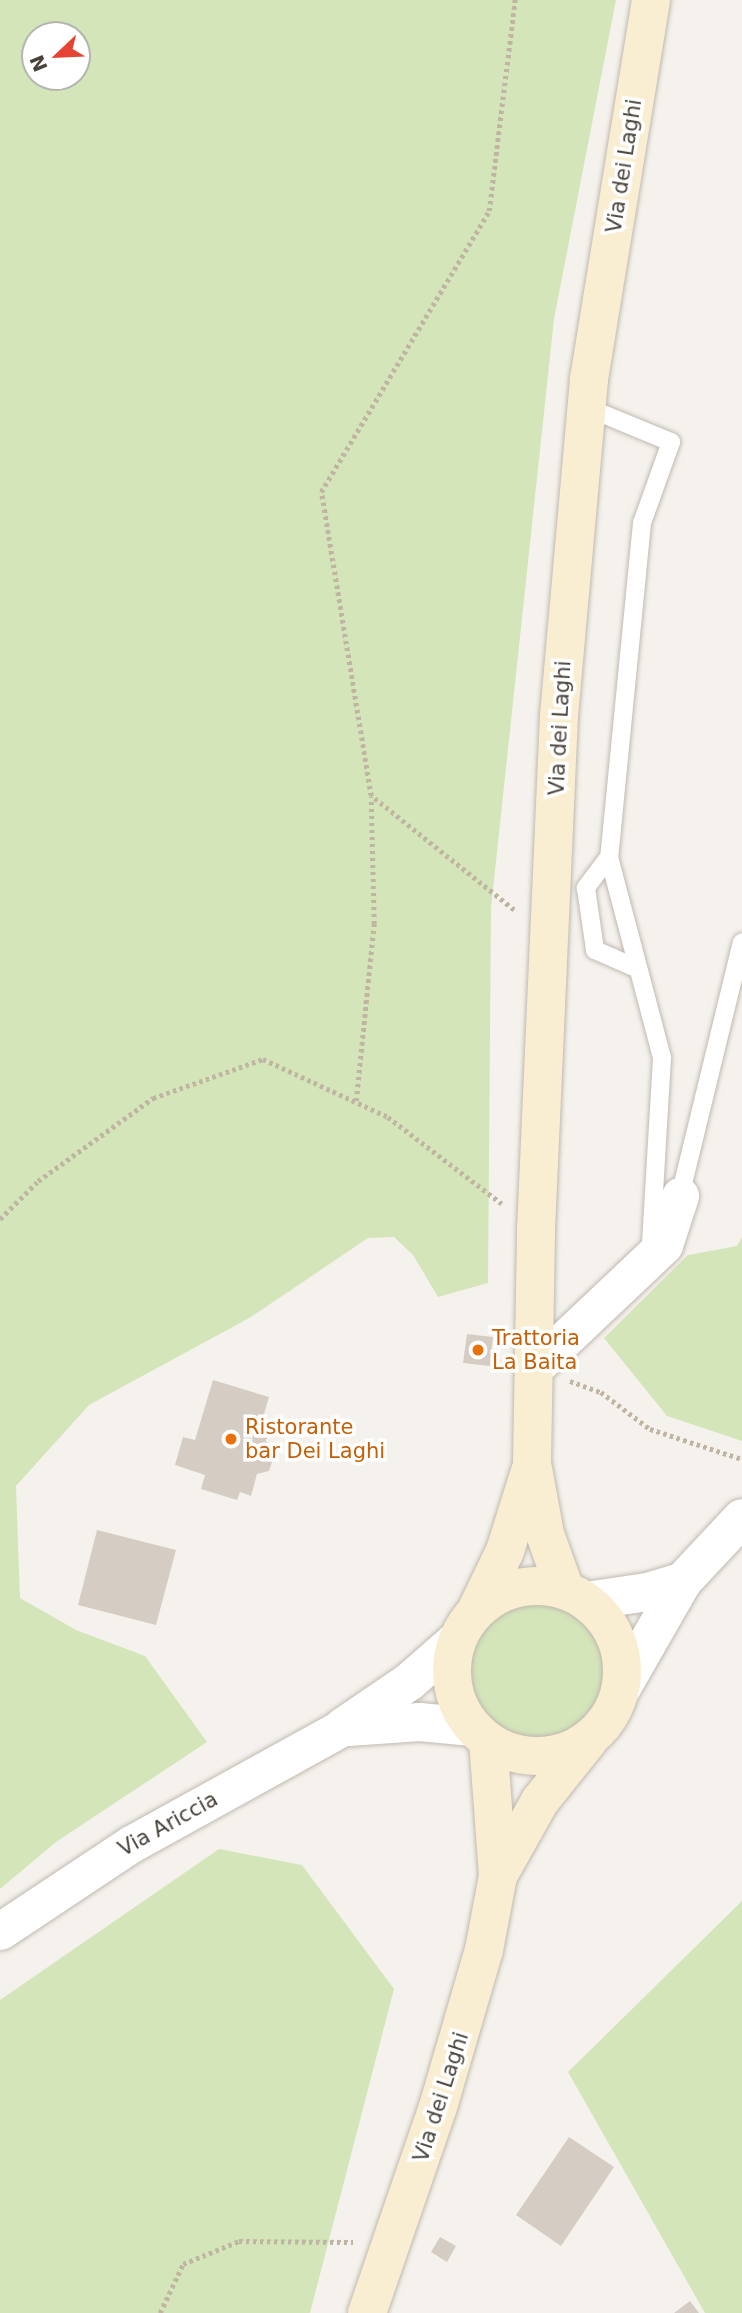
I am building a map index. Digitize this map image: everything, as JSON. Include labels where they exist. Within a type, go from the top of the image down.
[{"type":"main road","name":"Via dei Laghi","points":[[576,1596],[545,1534],[532,1463],[536,1230],[567,602],[586,407],[651,0]]},
{"type":"main road","name":"Via dei Laghi","points":[[467,1625],[505,1551],[532,1463]]},
{"type":"main road","points":[[519,1587],[576,1596],[605,1619],[617,1641],[622,1666],[620,1691],[609,1717],[591,1738],[572,1750],[529,1757],[480,1734],[454,1692],[451,1672],[467,1625],[519,1587]]},
{"type":"main road","name":"Via dei Laghi","points":[[480,1734],[498,1876]]},
{"type":"main road","name":"Via dei Laghi","points":[[367,2313],[469,2008],[498,1876],[540,1801],[591,1738]]},
{"type":"street","points":[[534,1368],[664,1245],[680,1196]]},
{"type":"street","points":[[620,1691],[683,1581],[742,1518]]},
{"type":"street","points":[[576,1596],[648,1592],[683,1581]]},
{"type":"street","name":"Via Ariccia","points":[[0,1931],[122,1849],[343,1727],[409,1682],[467,1625]]},
{"type":"street","name":"Via Ariccia","points":[[343,1727],[420,1722],[480,1734]]},
{"type":"lane","points":[[586,407],[671,442],[642,523],[610,856],[636,968],[662,1058],[650,1259]]},
{"type":"lane","points":[[610,856],[586,888],[595,950],[636,968]]},
{"type":"lane","points":[[680,1196],[742,942]]},
{"type":"path","points":[[356,1101],[373,923],[371,796],[321,492],[489,211],[515,0]]},
{"type":"path","points":[[371,796],[550,939]]},
{"type":"path","points":[[0,1219],[38,1181],[153,1098],[264,1059],[388,1116],[536,1230]]},
{"type":"path","points":[[534,1368],[601,1392],[650,1429],[742,1460]]},
{"type":"path","points":[[160,2313],[183,2264],[239,2241],[392,2243]]},
{"type":"green space","points":[[0,0],[616,0],[554,319],[491,908],[488,1283],[438,1297],[413,1255],[394,1237],[368,1238],[251,1317],[89,1405],[16,1486],[20,1598],[76,1630],[145,1656],[207,1742],[56,1842],[0,1889]]},
{"type":"green space","points":[[742,1237],[742,1441],[667,1416],[604,1338],[688,1255],[737,1246]]},
{"type":"green space","points":[[539,1603],[565,1608],[587,1623],[602,1645],[607,1671],[602,1697],[587,1719],[565,1734],[539,1739],[513,1734],[491,1719],[476,1697],[471,1671],[476,1645],[491,1623],[513,1608]]},
{"type":"green space","points":[[219,1849],[302,1865],[394,1989],[310,2313],[0,2313],[0,2000]]},
{"type":"green space","points":[[742,1901],[742,2313],[705,2313],[568,2072]]},
{"type":"building","name":"Trattoria La Baita","points":[[467,1334],[493,1337],[490,1366],[463,1363]]},
{"type":"building","name":"Ristorante bar Dei Laghi","points":[[213,1380],[269,1397],[260,1428],[269,1431],[266,1441],[275,1453],[269,1471],[257,1474],[251,1496],[240,1492],[237,1500],[201,1489],[205,1475],[175,1465],[183,1437],[195,1440]]},
{"type":"building","points":[[97,1530],[176,1550],[156,1625],[78,1605]]},
{"type":"building","points":[[569,2137],[614,2167],[561,2246],[516,2215]]},
{"type":"building","points":[[440,2237],[456,2246],[447,2262],[431,2252]]},
{"type":"building","points":[[690,2301],[699,2313],[674,2313]]},
{"type":"place","name":"Trattoria La Baita","points":[[478,1350]]},
{"type":"place","name":"Ristorante bar Dei Laghi","points":[[231,1439]]}]
